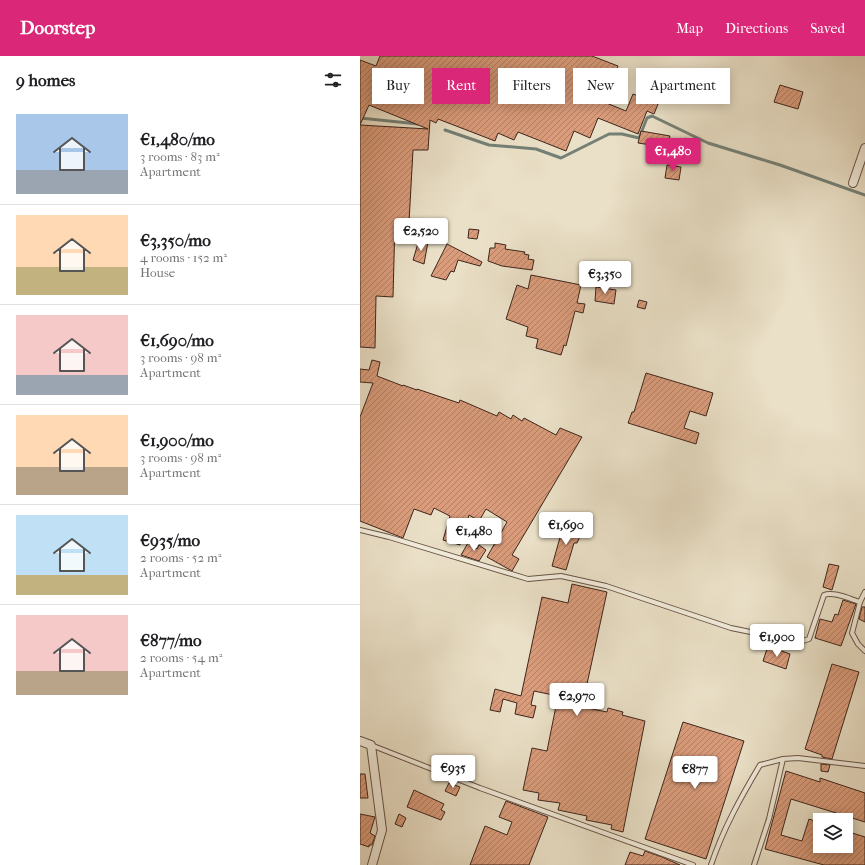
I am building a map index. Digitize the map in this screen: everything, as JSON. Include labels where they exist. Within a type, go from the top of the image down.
[{"type":"street","points":[[853,183],[865,148]]},
{"type":"street","points":[[360,741],[371,745],[382,830],[372,865]]},
{"type":"lane","points":[[360,530],[389,537],[528,579],[561,576],[606,586],[731,628],[800,642],[809,639],[824,595],[827,593],[860,602]]},
{"type":"lane","points":[[865,592],[860,602],[852,633],[858,644],[865,651]]},
{"type":"lane","points":[[371,745],[480,788],[693,865]]},
{"type":"lane","points":[[711,865],[719,842],[739,800],[760,765],[783,759],[798,758],[865,766]]},
{"type":"lane","points":[[754,865],[769,819],[783,759]]},
{"type":"building","points":[[380,56],[592,56],[618,66],[617,68],[573,68],[573,104],[609,104],[626,111],[633,94],[636,95],[636,104],[658,104],[654,114],[647,111],[638,134],[598,118],[590,138],[574,131],[566,151],[518,132],[514,140],[498,133],[495,141],[438,119],[436,123],[430,120],[428,150],[413,150],[409,222],[395,221],[393,297],[376,296],[375,348],[360,347],[360,125],[360,60],[376,66]],"holes":[[[369,105],[428,129],[360,125]]]},
{"type":"building","points":[[780,85],[803,92],[798,109],[774,102]]},
{"type":"building","points":[[641,131],[670,136],[669,140],[684,143],[685,138],[691,141],[690,151],[638,143]]},
{"type":"building","points":[[667,165],[681,167],[679,180],[665,178]]},
{"type":"building","points":[[469,229],[479,230],[477,239],[468,238]]},
{"type":"building","points":[[419,240],[428,242],[424,264],[413,260]]},
{"type":"building","points":[[495,243],[506,245],[505,249],[525,252],[524,254],[529,255],[528,259],[534,260],[532,270],[502,266],[488,261],[490,248],[495,248]]},
{"type":"building","points":[[447,244],[482,262],[480,266],[458,260],[454,272],[451,271],[446,280],[431,276]]},
{"type":"building","points":[[531,275],[581,285],[577,303],[585,304],[583,313],[575,311],[566,346],[564,345],[561,355],[536,348],[538,339],[526,336],[528,327],[506,319],[517,285],[528,289]]},
{"type":"building","points":[[596,287],[616,290],[614,304],[595,301]]},
{"type":"building","points":[[639,300],[647,302],[645,309],[637,307]]},
{"type":"building","points":[[372,360],[380,362],[377,376],[403,386],[459,403],[460,400],[497,416],[499,412],[511,419],[513,415],[522,421],[524,418],[556,435],[560,428],[582,437],[512,555],[519,559],[512,571],[487,557],[507,522],[486,509],[479,521],[469,515],[460,545],[443,540],[450,516],[434,508],[431,515],[414,509],[403,538],[360,521],[360,417],[373,383],[360,382],[360,369],[369,370]]},
{"type":"building","points":[[646,373],[713,393],[706,416],[690,411],[684,428],[699,433],[696,444],[628,423],[632,412],[634,412]]},
{"type":"building","points":[[564,523],[583,530],[577,543],[574,543],[566,570],[552,566]]},
{"type":"building","points":[[468,543],[477,549],[479,545],[486,550],[479,561],[461,555]]},
{"type":"building","points":[[829,564],[839,566],[832,590],[823,587]]},
{"type":"building","points":[[572,584],[607,592],[582,707],[607,712],[608,708],[623,712],[622,715],[645,721],[623,832],[611,829],[612,825],[586,820],[587,816],[558,810],[560,803],[538,800],[539,793],[523,790],[532,748],[547,751],[558,696],[534,691],[531,705],[536,706],[533,718],[515,714],[517,703],[503,699],[500,712],[490,710],[495,689],[521,696],[542,597],[568,603]]},
{"type":"building","points":[[843,600],[856,604],[841,646],[815,638],[820,619],[832,622],[835,614],[838,615]]},
{"type":"building","points":[[862,607],[865,607],[865,622],[859,619]]},
{"type":"building","points":[[768,646],[790,654],[786,669],[763,661]]},
{"type":"building","points":[[832,664],[859,672],[832,759],[822,757],[822,755],[805,749]]},
{"type":"building","points":[[683,722],[744,741],[706,859],[645,839]]},
{"type":"building","points":[[821,764],[830,765],[828,772],[821,771]]},
{"type":"building","points":[[786,771],[820,782],[820,778],[865,793],[865,822],[853,818],[853,813],[836,813],[791,799],[781,835],[802,841],[809,819],[813,820],[813,853],[853,853],[853,833],[865,837],[865,865],[824,865],[765,849]]},
{"type":"building","points":[[360,774],[365,774],[368,798],[360,798]]},
{"type":"building","points":[[449,783],[460,787],[456,796],[445,791]]},
{"type":"building","points":[[414,790],[444,804],[441,810],[445,812],[441,820],[407,807]]},
{"type":"building","points":[[506,801],[548,817],[529,865],[470,865],[485,826],[507,835],[512,822],[499,817]]},
{"type":"building","points":[[360,814],[375,817],[370,833],[375,836],[372,845],[369,845],[369,847],[360,844]]},
{"type":"building","points":[[399,814],[406,818],[402,827],[395,824]]},
{"type":"building","points":[[645,851],[680,865],[625,865],[630,852],[643,856]]},
{"type":"waterway","points":[[445,130],[489,145],[536,149],[561,158],[609,134],[622,134],[639,138],[647,118],[652,116],[708,143],[780,165],[865,195]]},
{"type":"waterway","points":[[360,118],[418,124]]}]
